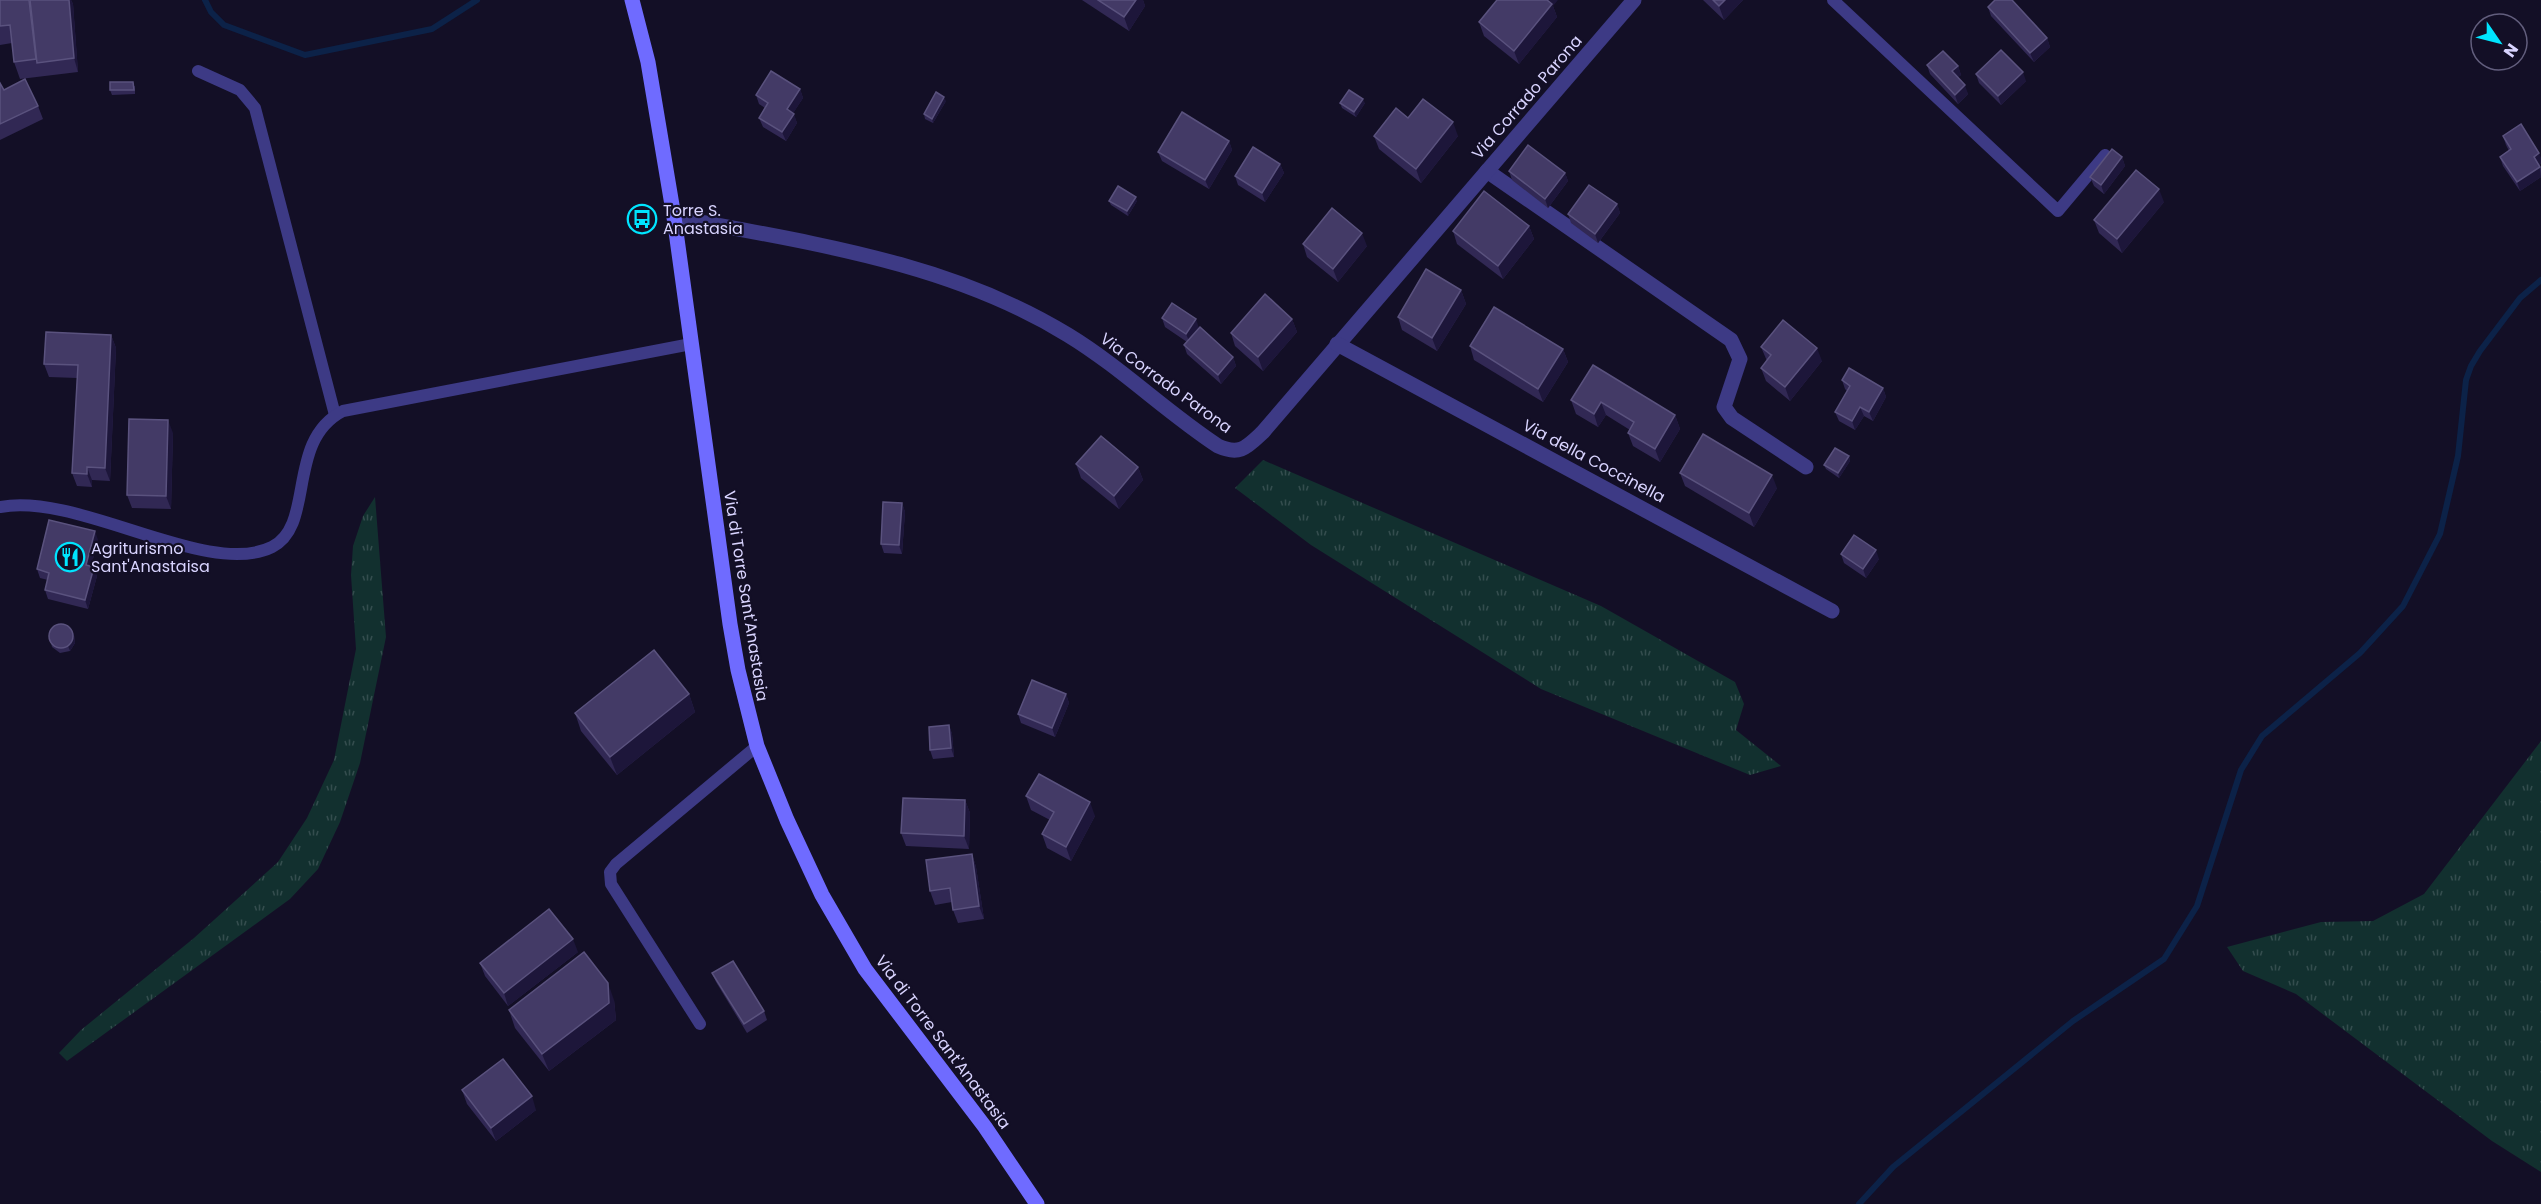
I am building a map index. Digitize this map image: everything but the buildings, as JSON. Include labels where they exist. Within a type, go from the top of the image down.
[{"type":"street","name":"Via di Torre Sant'Anastasia","points":[[632,0],[646,52],[674,217],[730,624],[738,670],[757,746],[805,861],[865,969],[985,1127],[1038,1204]]},
{"type":"street","name":"Via Corrado Parona","points":[[674,217],[876,257],[925,271],[1001,299],[1092,350],[1211,441],[1233,451],[1244,449],[1256,439],[1634,0]]},
{"type":"street","points":[[1487,171],[1731,340],[1740,359],[1724,407],[1732,418],[1806,467]]},
{"type":"street","name":"Via della Coccinella","points":[[1337,344],[1832,611]]},
{"type":"lane","points":[[1833,0],[2058,211],[2105,155]]},
{"type":"lane","points":[[198,71],[219,78],[240,90],[255,108],[335,415]]},
{"type":"lane","points":[[0,507],[19,503],[73,512],[195,549],[220,553],[258,552],[271,547],[286,534],[294,518],[310,448],[318,433],[335,415],[352,408],[691,344]]},
{"type":"lane","points":[[700,1024],[611,884],[610,873],[616,864],[757,746]]},
{"type":"green space","points":[[1263,460],[1601,606],[1735,682],[1744,704],[1736,730],[1781,766],[1750,775],[1541,689],[1311,545],[1235,488]]},
{"type":"green space","points":[[375,497],[386,637],[360,763],[340,822],[318,869],[290,899],[67,1061],[59,1053],[81,1030],[194,938],[278,862],[307,818],[334,760],[356,649],[351,575],[353,546],[363,516]]},
{"type":"green space","points":[[2541,741],[2541,1172],[2492,1141],[2296,994],[2243,971],[2227,947],[2321,922],[2373,921],[2424,894]]},
{"type":"waterway","points":[[205,0],[211,12],[224,25],[305,55],[432,29],[477,0]]},
{"type":"waterway","points":[[1859,1204],[1893,1167],[2073,1021],[2164,959],[2197,906],[2241,770],[2262,736],[2360,653],[2403,606],[2440,534],[2458,456],[2466,380],[2471,366],[2520,298],[2541,280]]},
{"type":"place","name":"Torre S. Anastasia","points":[[642,219]]},
{"type":"place","name":"Agriturismo Sant'Anastaisa","points":[[70,557]]}]
